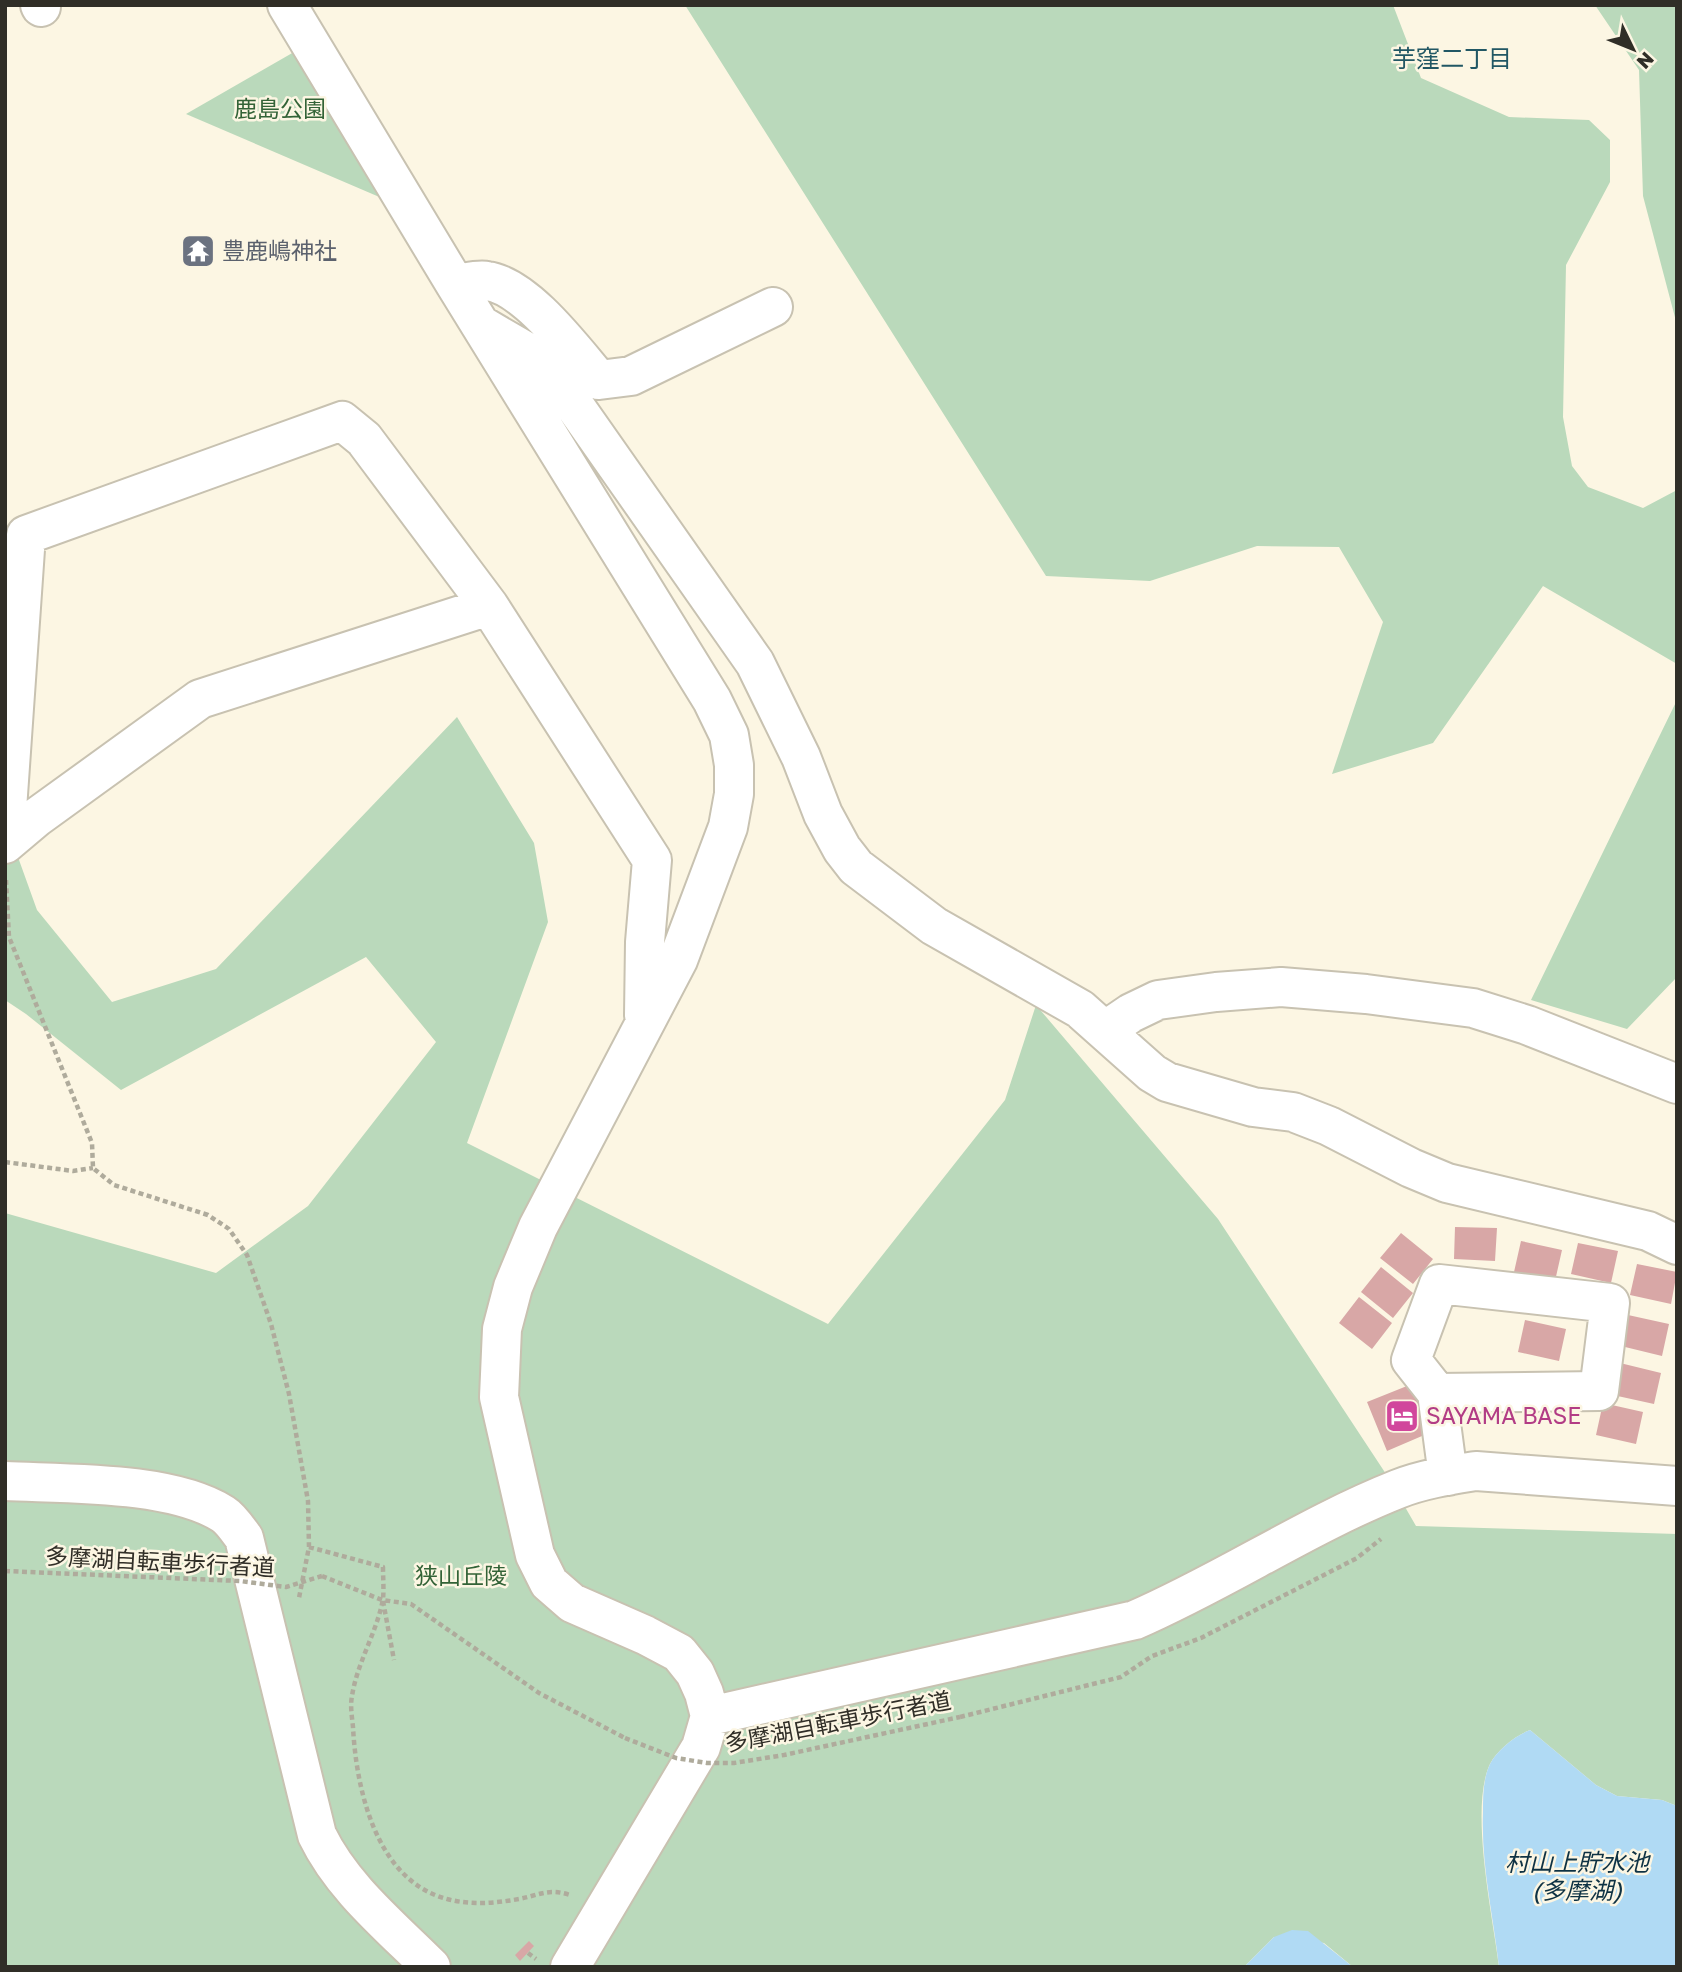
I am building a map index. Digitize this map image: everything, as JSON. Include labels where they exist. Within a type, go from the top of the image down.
[{"type":"street","points":[[287,5],[479,324],[712,700],[729,736],[734,765],[734,794],[728,827],[678,960],[644,1020],[538,1227],[513,1287],[502,1329],[499,1397],[535,1555],[550,1583],[572,1603],[679,1653],[695,1673],[705,1693],[710,1716],[701,1747],[549,1965]]},
{"type":"street","points":[[455,284],[487,281],[518,293],[599,380],[631,376],[773,307]]},
{"type":"street","points":[[479,324],[544,362],[616,461],[755,663],[801,757],[823,814],[842,849],[856,867],[934,926],[1080,1009],[1152,1073],[1167,1082],[1253,1107],[1293,1112],[1329,1126],[1411,1168],[1447,1183],[1648,1231],[1677,1245]]},
{"type":"street","points":[[5,838],[26,535],[342,421],[363,439],[489,606],[652,860],[645,942],[644,1020]]},
{"type":"street","points":[[5,844],[37,817],[200,699],[489,606]]},
{"type":"street","points":[[1106,1030],[1131,1013],[1158,1000],[1205,993],[1281,988],[1366,994],[1473,1008],[1528,1025],[1677,1084]]},
{"type":"street","points":[[1437,1393],[1600,1391],[1610,1303],[1439,1284],[1411,1360],[1437,1393],[1447,1476]]},
{"type":"street","points":[[710,1716],[1135,1620],[1175,1603],[1400,1488],[1447,1476],[1476,1471],[1677,1486]]},
{"type":"street","points":[[5,1481],[158,1491],[195,1499],[226,1515],[244,1538],[317,1835],[341,1876],[430,1967]]},
{"type":"path","points":[[6,868],[9,937],[92,1143],[93,1168]]},
{"type":"path","points":[[5,1162],[73,1171],[93,1168],[114,1185],[208,1215],[229,1229],[247,1255],[271,1324],[289,1394],[308,1501],[309,1546],[383,1567],[383,1600],[394,1660]]},
{"type":"path","name":"多摩湖自転車歩行者道","points":[[5,1571],[240,1581],[286,1587],[322,1576],[383,1600],[411,1604],[539,1693],[625,1738],[676,1758],[707,1763],[734,1763],[784,1755],[960,1717],[1121,1677],[1152,1656],[1201,1638],[1357,1558],[1383,1537]]},
{"type":"path","points":[[221,1568],[228,1593]]},
{"type":"path","points":[[383,1600],[351,1698],[354,1746],[363,1792],[378,1837],[390,1858],[408,1879],[435,1895],[468,1904],[519,1899],[553,1890],[570,1894],[570,1903]]},
{"type":"path","points":[[1140,1656],[1152,1656]]},
{"type":"path","points":[[714,1773],[728,1753]]},
{"type":"green space","points":[[685,5],[1393,5],[1421,78],[1509,117],[1589,120],[1610,140],[1610,182],[1566,265],[1563,417],[1572,466],[1588,487],[1643,508],[1677,490],[1677,664],[1543,586],[1433,743],[1332,774],[1383,622],[1339,547],[1257,546],[1150,581],[1046,576]]},
{"type":"green space","points":[[1595,5],[1677,5],[1677,325],[1643,196],[1639,70]]},
{"type":"green space","name":"鹿島公園","points":[[294,52],[384,199],[186,114]]},
{"type":"green space","points":[[1677,700],[1677,977],[1627,1029],[1531,1000]]},
{"type":"green space","name":"狭山丘陵","points":[[457,717],[534,843],[548,922],[467,1143],[828,1324],[1005,1100],[1036,1005],[1218,1219],[1386,1474],[1416,1526],[1677,1534],[1677,1806],[1662,1800],[1617,1796],[1596,1785],[1530,1730],[1502,1748],[1490,1764],[1484,1783],[1482,1807],[1484,1863],[1499,1967],[1353,1967],[1324,1943],[1274,1937],[1244,1967],[5,1967],[5,1213],[216,1273],[308,1206],[436,1042],[366,957],[121,1090],[5,1000],[5,821],[37,910],[112,1002],[216,969]]},
{"type":"water","name":"村山上貯水池 (多摩湖)","points":[[1530,1730],[1596,1785],[1617,1796],[1662,1800],[1677,1806],[1677,1967],[1499,1967],[1484,1851],[1484,1788],[1490,1764],[1497,1753],[1513,1739]]},
{"type":"water","points":[[1292,1930],[1308,1931],[1353,1967],[1244,1967],[1274,1937]]},
{"type":"building","points":[[1455,1227],[1497,1228],[1495,1261],[1454,1259]]},
{"type":"building","points":[[1401,1233],[1433,1259],[1413,1284],[1380,1258]]},
{"type":"building","points":[[1521,1241],[1562,1250],[1555,1281],[1514,1272]]},
{"type":"building","points":[[1578,1243],[1618,1251],[1611,1283],[1571,1274]]},
{"type":"building","points":[[1637,1264],[1677,1272],[1671,1304],[1630,1295]]},
{"type":"building","points":[[1381,1267],[1413,1293],[1393,1318],[1361,1292]]},
{"type":"building","points":[[1359,1297],[1392,1323],[1372,1349],[1339,1323]]},
{"type":"building","points":[[1628,1315],[1669,1324],[1662,1356],[1621,1346]]},
{"type":"building","points":[[1525,1320],[1566,1329],[1559,1361],[1518,1352]]},
{"type":"building","points":[[1620,1363],[1661,1373],[1654,1404],[1613,1395]]},
{"type":"building","name":"SAYAMA BASE","points":[[1417,1382],[1436,1430],[1387,1451],[1367,1402]]},
{"type":"building","points":[[1603,1403],[1643,1412],[1636,1444],[1596,1435]]},
{"type":"building","points":[[529,1941],[534,1946],[520,1961],[515,1955]]},
{"type":"place","name":"豊鹿嶋神社","points":[[198,251]]},
{"type":"place","name":"SAYAMA BASE","points":[[1402,1416]]},
{"type":"district","name":"芋窪二丁目","points":[[1452,59]]}]
